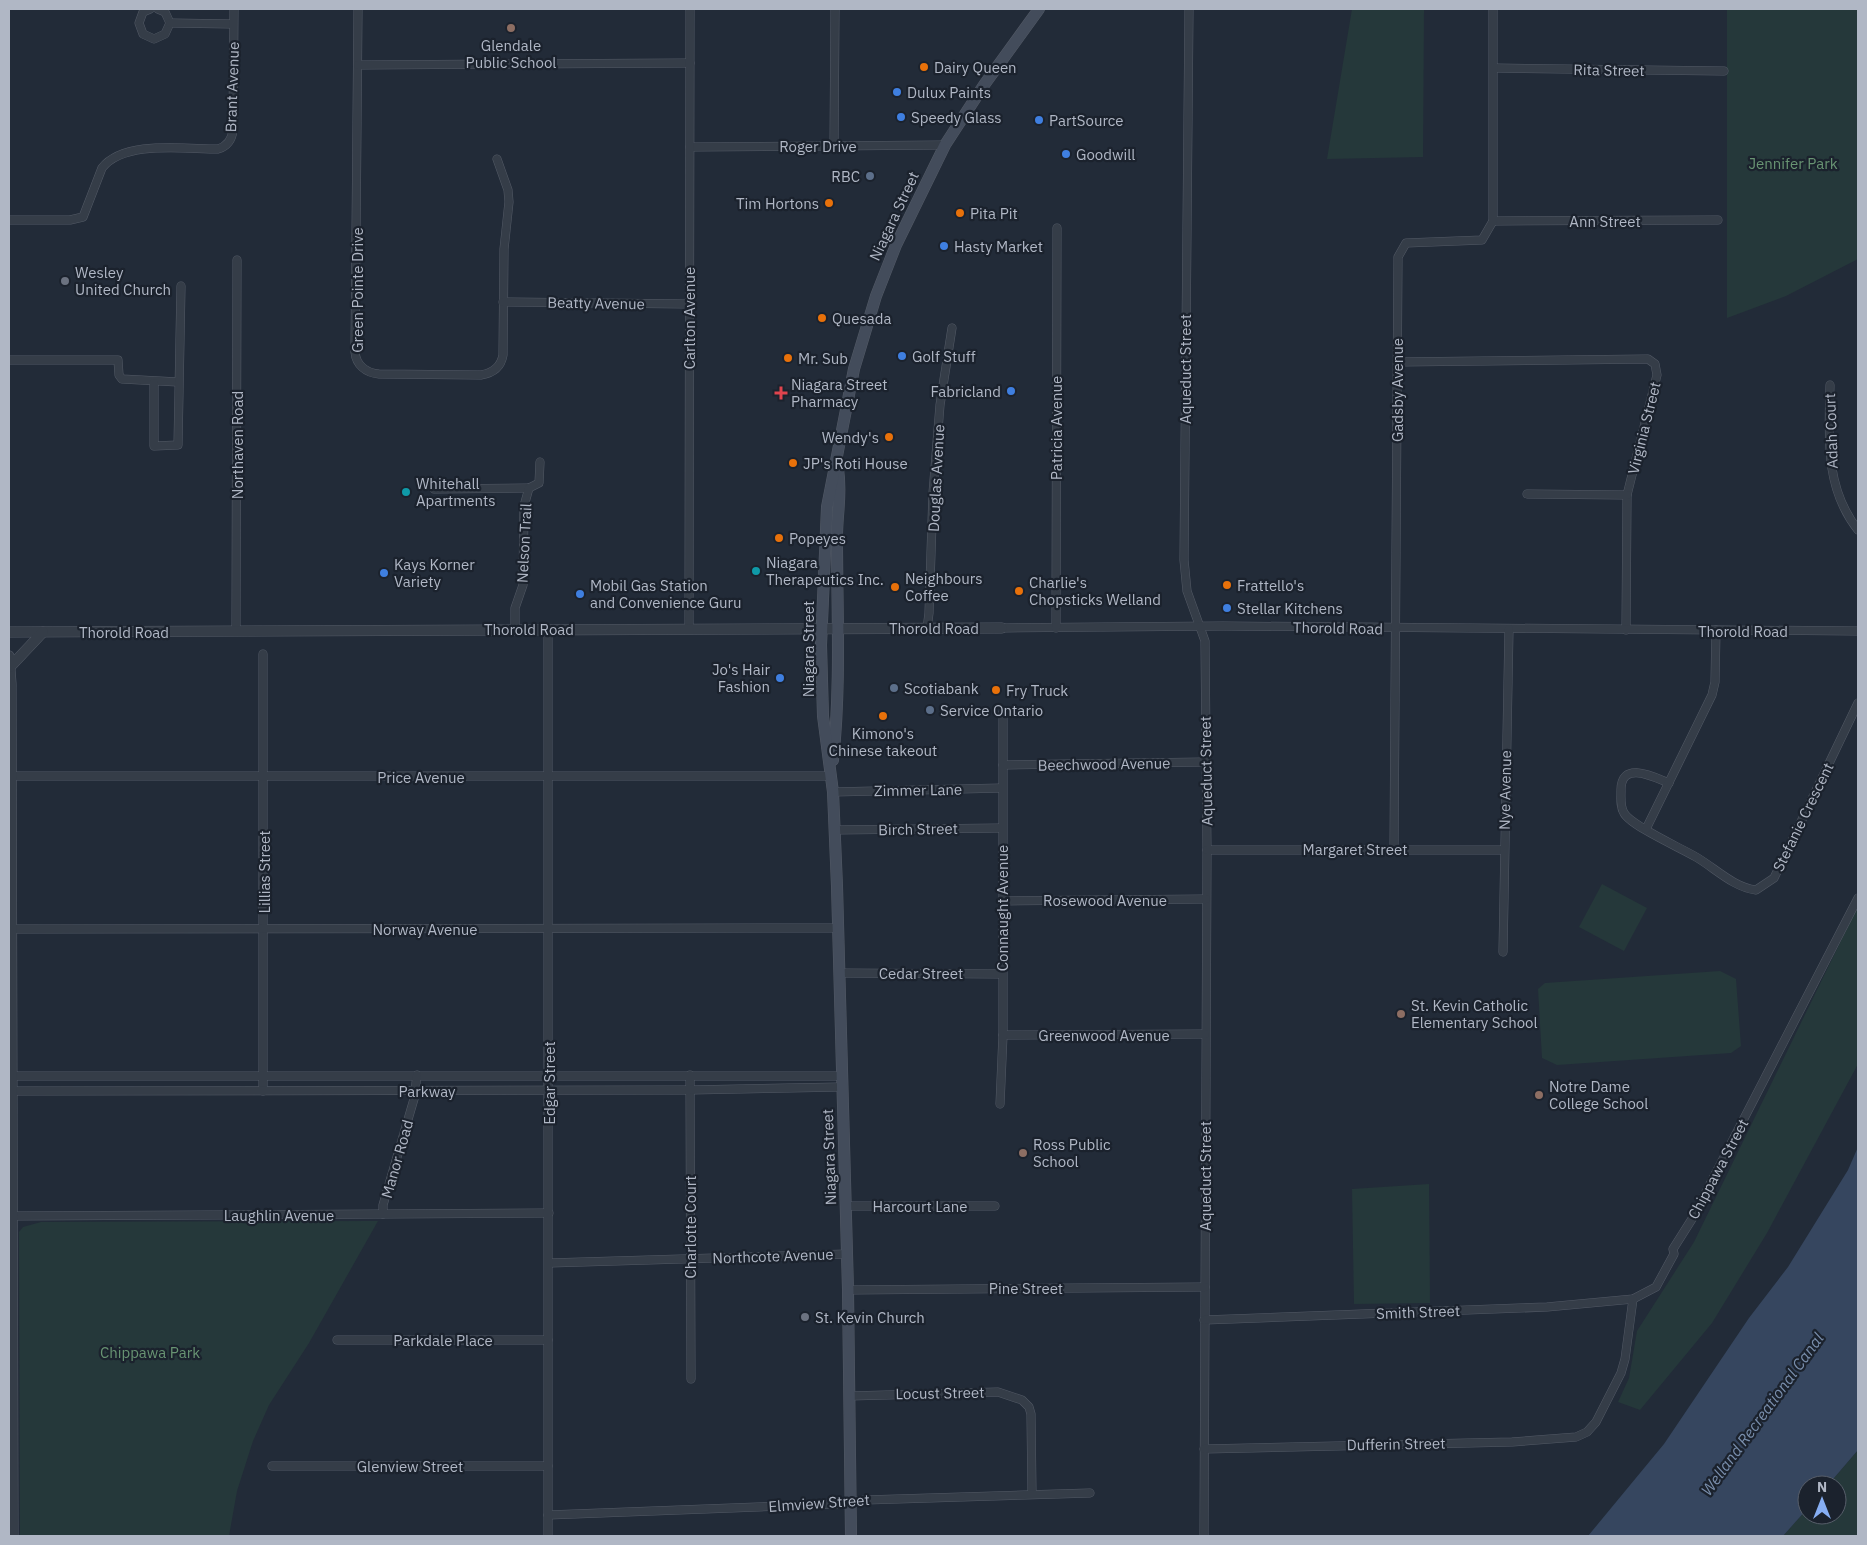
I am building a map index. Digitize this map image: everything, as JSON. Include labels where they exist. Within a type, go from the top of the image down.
[{"type":"main road","name":"Niagara Street","points":[[851,1536],[848,1290],[838,928],[833,792],[823,716],[822,628],[827,508],[854,369],[876,296],[906,221],[945,145],[984,85],[1040,9]]},
{"type":"main road","name":"Niagara Street","points":[[831,776],[838,716],[837,535],[841,491],[836,462]]},
{"type":"street","points":[[150,9],[140,17],[140,29],[143,34],[154,39],[160,38],[168,29],[170,23],[165,12],[158,9]]},
{"type":"street","name":"Brant Avenue","points":[[9,220],[78,219],[85,213],[94,182],[102,168],[107,162],[120,154],[136,150],[218,149],[226,146],[231,139],[233,130],[234,9]]},
{"type":"street","name":"Green Pointe Drive","points":[[358,9],[355,352],[358,363],[367,371],[379,374],[481,375],[490,373],[500,364],[503,355],[504,249],[509,202],[508,190],[497,159]]},
{"type":"street","name":"Carlton Avenue","points":[[688,628],[690,9]]},
{"type":"street","points":[[834,146],[835,9]]},
{"type":"street","name":"Aqueduct Street","points":[[1188,9],[1184,560],[1187,591],[1205,641],[1207,850],[1204,1536]]},
{"type":"street","points":[[1493,9],[1493,221]]},
{"type":"street","points":[[170,23],[233,24]]},
{"type":"street","points":[[358,65],[690,63]]},
{"type":"street","name":"Rita Street","points":[[1494,68],[1724,71]]},
{"type":"street","name":"Roger Drive","points":[[690,147],[945,145]]},
{"type":"street","name":"Ann Street","points":[[1493,221],[1718,220]]},
{"type":"street","name":"Gadsby Avenue","points":[[1394,849],[1398,257],[1406,244],[1482,240],[1493,221]]},
{"type":"street","name":"Patricia Avenue","points":[[1056,228],[1056,628]]},
{"type":"street","name":"Northaven Road","points":[[236,631],[237,260]]},
{"type":"street","points":[[154,382],[154,446],[178,446],[178,382],[182,286]]},
{"type":"street","name":"Beatty Avenue","points":[[503,302],[689,304]]},
{"type":"street","name":"Douglas Avenue","points":[[926,628],[930,613],[933,493],[940,405],[952,328]]},
{"type":"street","name":"Virginia Street","points":[[1398,362],[1648,359],[1655,364],[1657,376],[1627,495],[1626,630]]},
{"type":"street","points":[[9,360],[118,360],[119,375],[122,380],[178,382]]},
{"type":"street","name":"Adah Court","points":[[1830,385],[1829,447],[1832,476],[1841,501],[1858,530]]},
{"type":"street","name":"Nelson Trail","points":[[515,629],[516,608],[523,585],[524,506],[529,488],[539,483],[540,462]]},
{"type":"street","points":[[434,489],[529,488]]},
{"type":"street","points":[[1527,494],[1627,495]]},
{"type":"street","name":"Thorold Road","points":[[9,632],[1199,627],[1858,631]]},
{"type":"street","name":"Edgar Street","points":[[548,629],[548,1536]]},
{"type":"street","name":"Nye Avenue","points":[[1503,952],[1508,629]]},
{"type":"street","points":[[1646,829],[1712,694],[1715,682],[1716,630]]},
{"type":"street","points":[[10,667],[43,632]]},
{"type":"street","name":"Lillias Street","points":[[263,654],[263,1091]]},
{"type":"street","points":[[9,656],[12,929],[11,1357],[13,1536]]},
{"type":"street","name":"Stefanie Crescent","points":[[1669,783],[1638,772],[1624,777],[1621,787],[1621,807],[1628,818],[1696,857],[1744,889],[1756,890],[1774,878],[1858,703]]},
{"type":"street","name":"Connaught Avenue","points":[[1000,1104],[1003,1035],[1002,712]]},
{"type":"street","name":"Beechwood Avenue","points":[[1003,765],[1205,762]]},
{"type":"street","name":"Price Avenue","points":[[10,774],[264,777],[831,776]]},
{"type":"street","name":"Zimmer Lane","points":[[833,792],[1002,788]]},
{"type":"street","name":"Birch Street","points":[[834,830],[1002,828]]},
{"type":"street","name":"Margaret Street","points":[[1207,850],[1504,850]]},
{"type":"street","name":"Chippawa Street","points":[[1633,1299],[1656,1287],[1670,1264],[1674,1254],[1673,1249],[1692,1219],[1858,898]]},
{"type":"street","name":"Rosewood Avenue","points":[[1003,901],[1206,899]]},
{"type":"street","name":"Norway Avenue","points":[[12,929],[838,928]]},
{"type":"street","name":"Cedar Street","points":[[839,973],[1002,974]]},
{"type":"street","name":"Greenwood Avenue","points":[[1003,1035],[1205,1034]]},
{"type":"street","name":"Manor Road","points":[[383,1214],[383,1205],[416,1091],[417,1075]]},
{"type":"street","name":"Parkway","points":[[11,1078],[690,1075],[841,1081]]},
{"type":"street","name":"Charlotte Court","points":[[690,1075],[691,1379]]},
{"type":"street","points":[[143,1076],[144,1091]]},
{"type":"street","name":"Parkway","points":[[12,1091],[690,1090],[841,1081]]},
{"type":"street","name":"Harcourt Lane","points":[[846,1206],[995,1206]]},
{"type":"street","name":"Laughlin Avenue","points":[[11,1216],[549,1213]]},
{"type":"street","name":"Northcote Avenue","points":[[549,1263],[847,1254]]},
{"type":"street","name":"Pine Street","points":[[848,1290],[1204,1287]]},
{"type":"street","name":"Smith Street","points":[[1204,1320],[1547,1307],[1633,1299]]},
{"type":"street","name":"Dufferin Street","points":[[1204,1449],[1570,1439],[1587,1432],[1596,1422],[1621,1373],[1625,1359],[1633,1299]]},
{"type":"street","name":"Parkdale Place","points":[[337,1340],[548,1340]]},
{"type":"street","name":"Locust Street","points":[[849,1396],[998,1392],[1019,1398],[1027,1404],[1032,1421],[1032,1494]]},
{"type":"street","name":"Glenview Street","points":[[272,1466],[548,1466]]},
{"type":"street","name":"Elmview Street","points":[[548,1515],[1090,1493]]},
{"type":"green space","points":[[1352,9],[1424,9],[1423,157],[1327,159]]},
{"type":"green space","name":"Jennifer Park","points":[[1727,9],[1858,9],[1858,259],[1786,296],[1727,318]]},
{"type":"green space","points":[[1602,884],[1647,908],[1624,951],[1579,927]]},
{"type":"green space","points":[[1858,906],[1858,1064],[1767,1233],[1712,1323],[1640,1410],[1618,1402],[1629,1378],[1637,1331],[1694,1242]]},
{"type":"green space","points":[[1720,971],[1736,979],[1741,1046],[1731,1053],[1557,1065],[1542,1058],[1538,989],[1545,983]]},
{"type":"green space","points":[[1429,1184],[1430,1303],[1354,1304],[1352,1189]]},
{"type":"green space","name":"Chippawa Park","points":[[378,1221],[309,1343],[269,1405],[253,1441],[237,1491],[229,1536],[20,1536],[19,1232],[23,1227],[41,1222]]},
{"type":"green space","points":[[1858,1450],[1858,1536],[1783,1536],[1797,1520],[1797,1525],[1847,1525],[1847,1475],[1837,1475]]},
{"type":"water","name":"Welland Recreational Canal","points":[[1858,1147],[1858,1450],[1837,1475],[1797,1475],[1797,1520],[1783,1536],[1588,1536],[1664,1444],[1749,1318],[1788,1267],[1848,1170]]},
{"type":"place","name":"Glendale Public School","points":[[511,28]]},
{"type":"place","name":"Dairy Queen","points":[[924,67]]},
{"type":"place","name":"Dulux Paints","points":[[897,92]]},
{"type":"place","name":"Speedy Glass","points":[[901,117]]},
{"type":"place","name":"PartSource","points":[[1039,120]]},
{"type":"place","name":"Goodwill","points":[[1066,154]]},
{"type":"place","name":"RBC","points":[[870,176]]},
{"type":"place","name":"Tim Hortons","points":[[829,203]]},
{"type":"place","name":"Pita Pit","points":[[960,213]]},
{"type":"place","name":"Hasty Market","points":[[944,246]]},
{"type":"place","name":"Wesley United Church","points":[[65,281]]},
{"type":"place","name":"Quesada","points":[[822,318]]},
{"type":"place","name":"Golf Stuff","points":[[902,356]]},
{"type":"place","name":"Mr. Sub","points":[[788,358]]},
{"type":"place","name":"Fabricland","points":[[1011,391]]},
{"type":"place","name":"Niagara Street Pharmacy","points":[[781,393]]},
{"type":"place","name":"Wendy's","points":[[889,437]]},
{"type":"place","name":"JP's Roti House","points":[[793,463]]},
{"type":"place","name":"Whitehall Apartments","points":[[406,492]]},
{"type":"place","name":"Popeyes","points":[[779,538]]},
{"type":"place","name":"Niagara Therapeutics Inc.","points":[[756,571]]},
{"type":"place","name":"Kays Korner Variety","points":[[384,573]]},
{"type":"place","name":"Frattello's","points":[[1227,585]]},
{"type":"place","name":"Neighbours Coffee","points":[[895,587]]},
{"type":"place","name":"Charlie's Chopsticks Welland","points":[[1019,591]]},
{"type":"place","name":"Mobil Gas Station and Convenience Guru","points":[[580,594]]},
{"type":"place","name":"Stellar Kitchens","points":[[1227,608]]},
{"type":"place","name":"Jo's Hair Fashion","points":[[780,678]]},
{"type":"place","name":"Scotiabank","points":[[894,688]]},
{"type":"place","name":"Fry Truck","points":[[996,690]]},
{"type":"place","name":"Service Ontario","points":[[930,710]]},
{"type":"place","name":"Kimono's Chinese takeout","points":[[883,716]]},
{"type":"place","name":"St. Kevin Catholic Elementary School","points":[[1401,1014]]},
{"type":"place","name":"Notre Dame College School","points":[[1539,1095]]},
{"type":"place","name":"Ross Public School","points":[[1023,1153]]},
{"type":"place","name":"St. Kevin Church","points":[[805,1317]]}]
